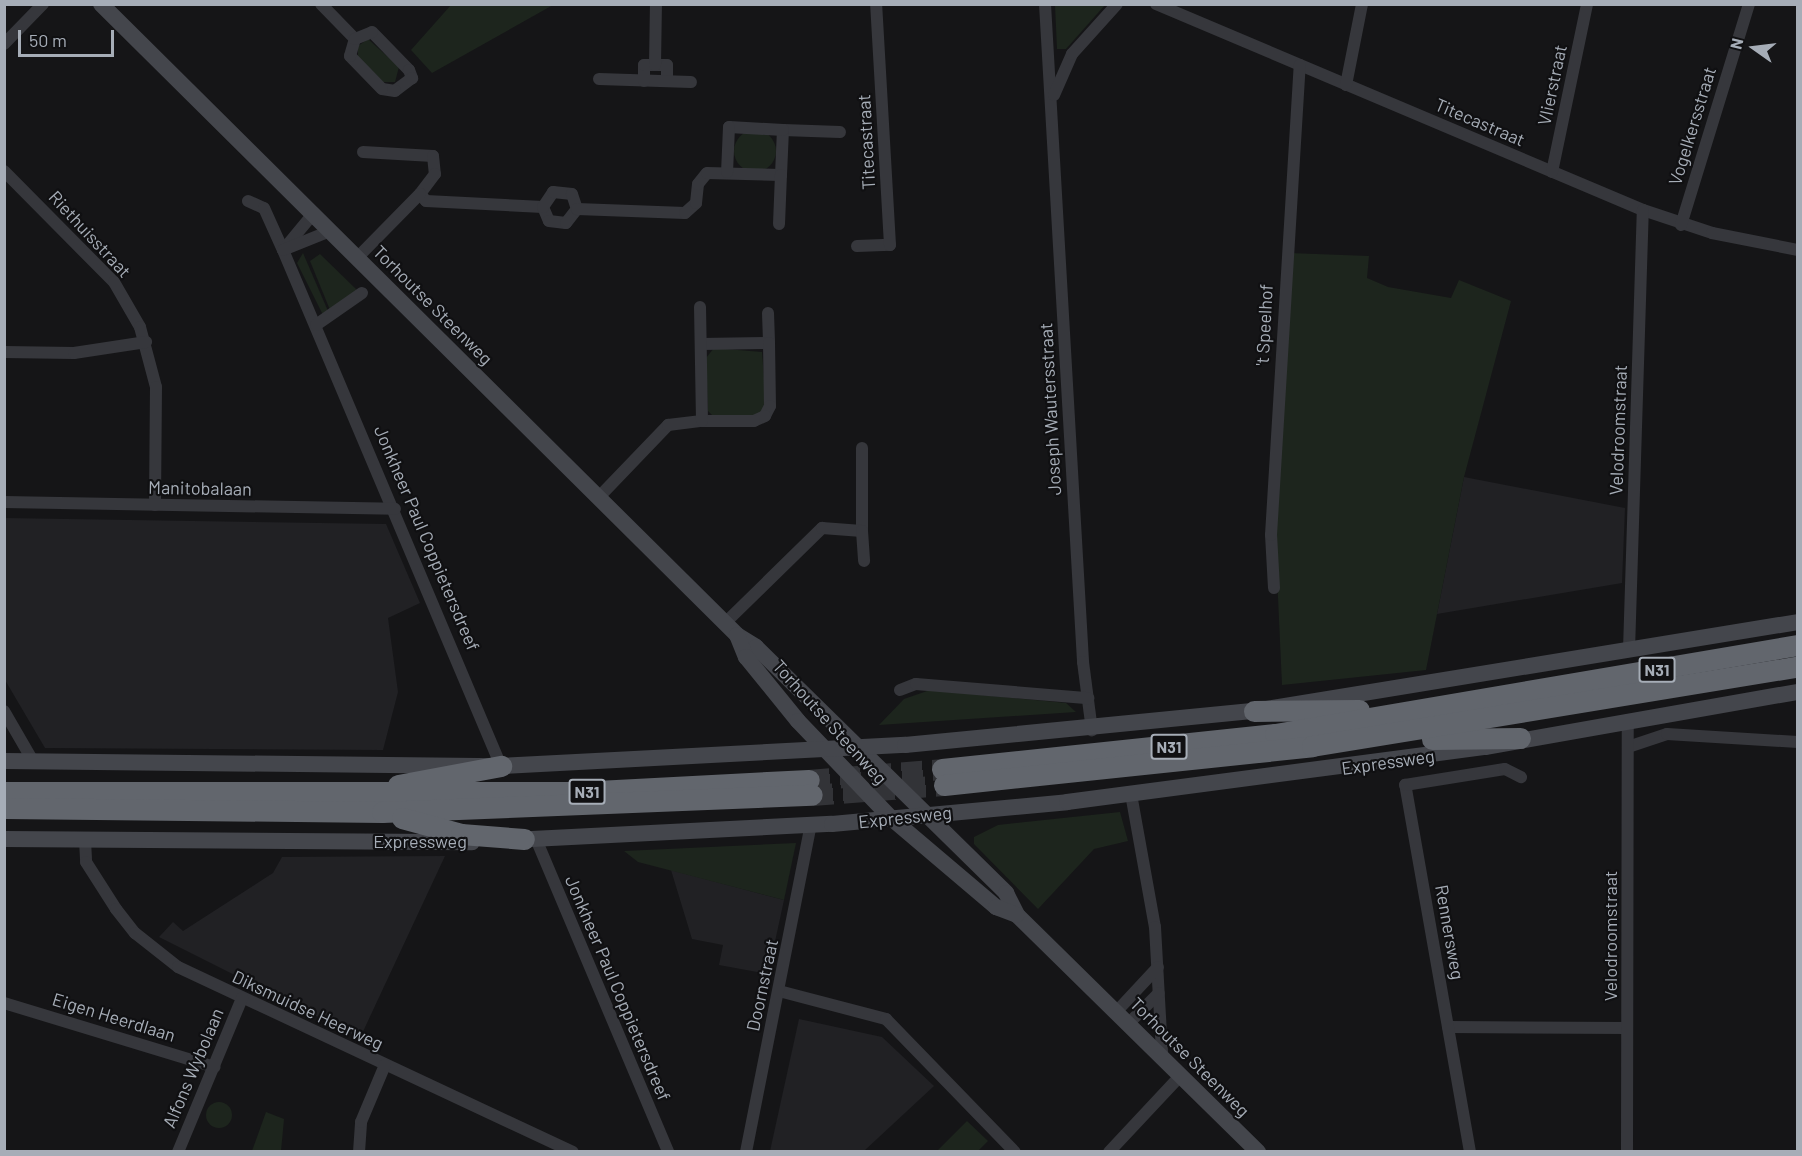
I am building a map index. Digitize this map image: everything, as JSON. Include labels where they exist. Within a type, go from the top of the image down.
[{"type":"highway","name":"Expressweg","points":[[943,777],[1194,760],[1398,724],[1797,645]]},
{"type":"highway","name":"Expressweg","points":[[1398,724],[1797,666]]},
{"type":"highway","points":[[1254,711],[1368,709],[1430,739],[1520,738]]},
{"type":"highway","points":[[366,795],[501,766]]},
{"type":"highway","name":"Expressweg","points":[[4,792],[366,795],[810,788],[381,812],[4,808]]},
{"type":"highway","points":[[381,812],[461,834],[530,839]]},
{"type":"street","points":[[4,44],[43,4]]},
{"type":"street","name":"Torhoutse Steenweg","points":[[101,4],[731,629],[756,647],[1006,893],[1017,915],[1162,1054],[1258,1152]]},
{"type":"street","points":[[321,4],[355,39]]},
{"type":"street","points":[[655,65],[656,4]]},
{"type":"street","name":"Titecastraat","points":[[857,246],[890,245],[876,4]]},
{"type":"street","name":"Joseph Wautersstraat","points":[[1045,4],[1084,674],[1092,730]]},
{"type":"street","name":"Joseph Wautersstraat","points":[[1052,117],[1067,61],[1117,4]]},
{"type":"street","name":"Titecastraat","points":[[1156,4],[1681,225],[1797,250]]},
{"type":"street","points":[[1346,85],[1362,4]]},
{"type":"street","name":"Vlierstraat","points":[[1552,172],[1587,4]]},
{"type":"street","name":"Vogelkersstraat","points":[[1681,225],[1749,4]]},
{"type":"street","points":[[372,32],[412,78],[395,91],[382,89],[350,56],[355,39],[372,32]]},
{"type":"street","points":[[644,81],[644,65],[667,65],[667,81]]},
{"type":"street","name":"'t Speelhof","points":[[1274,588],[1271,534],[1300,65]]},
{"type":"street","points":[[600,79],[692,82]]},
{"type":"street","points":[[727,172],[729,127],[840,132]]},
{"type":"street","points":[[779,224],[783,130]]},
{"type":"street","points":[[357,258],[420,194],[435,174],[433,156],[363,152]]},
{"type":"street","name":"Riethuisstraat","points":[[4,171],[114,282],[146,342],[157,403],[155,505]]},
{"type":"street","points":[[577,209],[685,213],[698,200],[701,178],[727,172],[781,175]]},
{"type":"street","points":[[563,193],[573,196],[577,209],[572,220],[554,222],[545,218],[543,207],[547,195],[563,193]]},
{"type":"street","points":[[420,194],[426,201],[543,207]]},
{"type":"street","name":"Jonkheer Paul Coppietersdreef","points":[[248,201],[264,208],[284,250],[395,509],[501,766]]},
{"type":"street","name":"Velodroomstraat","points":[[1629,650],[1643,210]]},
{"type":"street","points":[[284,250],[313,214]]},
{"type":"street","points":[[284,250],[330,231]]},
{"type":"street","points":[[316,325],[362,293]]},
{"type":"street","points":[[700,307],[702,421]]},
{"type":"street","points":[[599,497],[668,425],[765,416],[769,343],[768,313]]},
{"type":"street","points":[[4,352],[74,352],[146,342]]},
{"type":"street","points":[[701,344],[769,343]]},
{"type":"street","points":[[862,448],[864,561]]},
{"type":"street","name":"Manitobalaan","points":[[4,502],[395,509]]},
{"type":"street","points":[[731,629],[822,528],[862,531]]},
{"type":"street","points":[[4,761],[501,766],[858,748],[1092,730],[1254,711],[1797,622]]},
{"type":"street","name":"Torhoutse Steenweg","points":[[731,629],[746,657],[824,750],[891,818],[996,907],[1017,915]]},
{"type":"street","points":[[900,690],[916,684],[1088,698]]},
{"type":"street","name":"Expressweg","points":[[4,839],[530,839],[812,825],[1285,777],[1797,692]]},
{"type":"street","points":[[4,711],[33,761]]},
{"type":"street","name":"Velodroomstraat","points":[[1627,1152],[1628,720]]},
{"type":"street","points":[[1628,747],[1667,734],[1797,742]]},
{"type":"street","name":"Rennersweg","points":[[1448,1027],[1405,785],[1505,769],[1521,777]]},
{"type":"street","points":[[1131,794],[1158,967],[1162,1054]]},
{"type":"street","name":"Doornstraat","points":[[746,1152],[812,825]]},
{"type":"street","name":"Jonkheer Paul Coppietersdreef","points":[[530,839],[668,1152]]},
{"type":"street","name":"Diksmuidse Heerweg","points":[[85,840],[86,862],[135,933],[178,967],[573,1152]]},
{"type":"street","points":[[1123,1017],[1158,967]]},
{"type":"street","points":[[779,991],[886,1019],[1016,1152]]},
{"type":"street","points":[[1123,1017],[1159,993]]},
{"type":"street","name":"Alfons Wybolaan","points":[[178,1152],[242,998]]},
{"type":"street","name":"Eigen Heerdlaan","points":[[4,1003],[214,1067]]},
{"type":"street","points":[[1470,1152],[1448,1027],[1628,1028]]},
{"type":"street","points":[[359,1152],[361,1122],[386,1065]]},
{"type":"street","points":[[1109,1152],[1181,1075]]},
{"type":"shaded area","points":[[451,5],[553,5],[432,73],[411,50]]},
{"type":"shaded area","points":[[1055,5],[1105,5],[1066,49],[1057,49]]},
{"type":"shaded area","points":[[368,39],[399,67],[395,82],[383,82],[358,57],[358,46]]},
{"type":"shaded area","points":[[755,130],[770,136],[776,151],[770,166],[755,172],[740,166],[734,151],[740,136]]},
{"type":"shaded area","points":[[303,253],[328,311],[323,315],[297,263]]},
{"type":"shaded area","points":[[1289,253],[1369,256],[1367,278],[1388,287],[1451,298],[1459,280],[1511,301],[1464,477],[1426,670],[1282,685],[1275,532]]},
{"type":"shaded area","points":[[320,254],[358,291],[330,310],[310,261]]},
{"type":"shaded area","points":[[714,348],[762,352],[766,403],[759,415],[713,416],[708,411],[706,358]]},
{"type":"shaded area","points":[[1464,477],[1625,508],[1622,583],[1437,614]]},
{"type":"shaded area","points":[[4,518],[386,524],[420,603],[388,618],[398,692],[383,750],[45,748],[5,680]]},
{"type":"shaded area","points":[[930,690],[1066,703],[1076,712],[879,725],[904,699]]},
{"type":"shaded area","points":[[1120,812],[1128,841],[1094,849],[1038,909],[974,844],[974,837],[998,825]]},
{"type":"shaded area","points":[[796,843],[784,900],[638,862],[624,851]]},
{"type":"shaded area","points":[[445,856],[360,1038],[159,937],[173,922],[183,931],[273,873],[282,857]]},
{"type":"shaded area","points":[[671,870],[784,900],[768,974],[719,965],[723,945],[692,939]]},
{"type":"shaded area","points":[[799,1019],[882,1037],[934,1086],[864,1151],[770,1151]]},
{"type":"shaded area","points":[[219,1102],[228,1106],[232,1115],[228,1124],[219,1128],[210,1124],[206,1115],[210,1106]]},
{"type":"shaded area","points":[[266,1112],[284,1119],[281,1151],[252,1151]]},
{"type":"shaded area","points":[[967,1121],[988,1141],[978,1151],[937,1151]]},
{"type":"tunnel","points":[[809,780],[942,769]]},
{"type":"tunnel","points":[[812,795],[944,785]]}]
